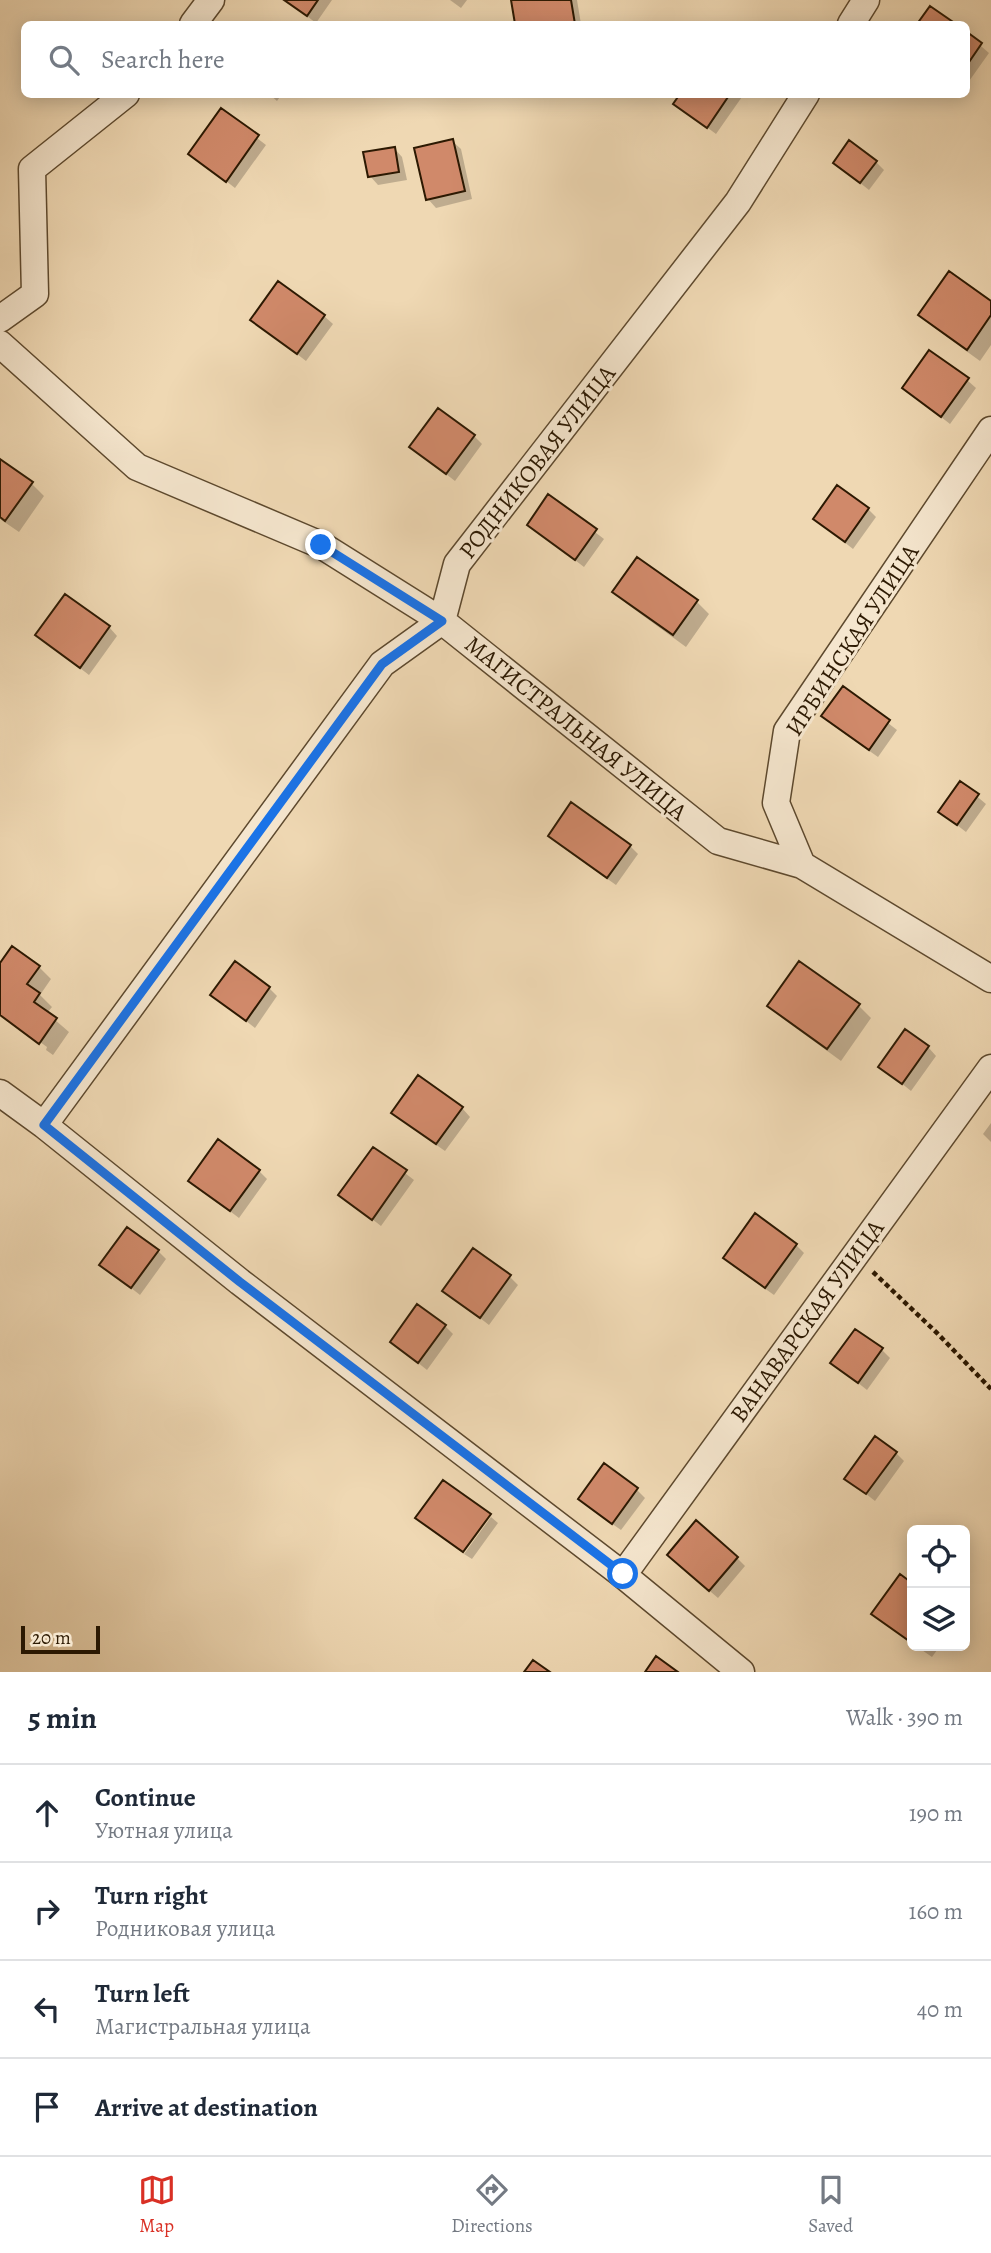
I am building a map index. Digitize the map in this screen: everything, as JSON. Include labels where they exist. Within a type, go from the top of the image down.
[{"type":"street","points":[[195,21],[211,0]]},
{"type":"street","points":[[853,21],[866,0]]},
{"type":"street","points":[[0,319],[35,294],[32,169],[121,98]]},
{"type":"street","name":"РОДНИКОВАЯ УЛИЦА","points":[[442,621],[457,564],[738,202],[803,98]]},
{"type":"street","name":"МАГИСТРАЛЬНАЯ УЛИЦА","points":[[0,344],[137,467],[321,545],[442,621],[718,841],[802,865],[991,979]]},
{"type":"street","name":"ИРБИНСКАЯ УЛИЦА","points":[[802,865],[776,803],[787,731],[991,430]]},
{"type":"street","points":[[44,1125],[382,664],[442,621]]},
{"type":"street","name":"ВАНАВАРСКАЯ УЛИЦА","points":[[623,1574],[991,1068]]},
{"type":"street","points":[[0,1093],[240,1282],[623,1574],[741,1672]]},
{"type":"path","points":[[855,1255],[991,1389]]},
{"type":"building","points":[[284,0],[318,0],[307,16]]},
{"type":"building","points":[[511,0],[571,0],[574,21],[514,21]]},
{"type":"building","points":[[930,6],[952,21],[919,21]]},
{"type":"building","points":[[970,34],[982,43],[970,61]]},
{"type":"building","points":[[677,98],[727,98],[707,128],[673,104]]},
{"type":"building","points":[[221,108],[259,135],[226,182],[188,154]]},
{"type":"building","points":[[453,139],[465,191],[426,200],[414,148]]},
{"type":"building","points":[[849,140],[877,161],[860,183],[833,163]]},
{"type":"building","points":[[395,147],[399,172],[368,177],[363,152]]},
{"type":"building","points":[[949,271],[991,301],[991,315],[967,350],[918,315]]},
{"type":"building","points":[[278,281],[325,315],[297,354],[250,320]]},
{"type":"building","points":[[929,350],[969,378],[941,417],[902,388]]},
{"type":"building","points":[[438,408],[475,435],[446,474],[409,447]]},
{"type":"building","points":[[0,459],[33,482],[5,521],[0,517]]},
{"type":"building","points":[[837,485],[869,508],[845,542],[813,519]]},
{"type":"building","points":[[548,494],[597,529],[575,560],[527,525]]},
{"type":"building","points":[[637,557],[698,600],[673,635],[612,592]]},
{"type":"building","points":[[65,594],[110,626],[80,668],[35,635]]},
{"type":"building","points":[[843,686],[890,720],[869,750],[821,716]]},
{"type":"building","points":[[960,781],[979,794],[957,825],[938,812]]},
{"type":"building","points":[[571,802],[631,845],[607,878],[548,836]]},
{"type":"building","points":[[12,946],[40,966],[27,984],[40,993],[34,1002],[57,1018],[39,1044],[0,1015],[0,963]]},
{"type":"building","points":[[235,961],[270,987],[246,1021],[210,995]]},
{"type":"building","points":[[799,961],[860,1004],[827,1049],[767,1006]]},
{"type":"building","points":[[905,1029],[929,1046],[902,1084],[878,1067]]},
{"type":"building","points":[[418,1075],[463,1107],[436,1144],[391,1113]]},
{"type":"building","points":[[218,1139],[260,1170],[230,1211],[188,1181]]},
{"type":"building","points":[[373,1147],[407,1170],[372,1220],[338,1195]]},
{"type":"building","points":[[755,1213],[797,1244],[765,1288],[723,1258]]},
{"type":"building","points":[[127,1227],[159,1250],[131,1288],[99,1265]]},
{"type":"building","points":[[473,1248],[511,1275],[480,1318],[442,1291]]},
{"type":"building","points":[[417,1304],[446,1325],[418,1363],[390,1342]]},
{"type":"building","points":[[855,1329],[883,1348],[858,1383],[830,1363]]},
{"type":"building","points":[[875,1436],[897,1452],[866,1494],[844,1479]]},
{"type":"building","points":[[604,1463],[638,1488],[612,1524],[578,1499]]},
{"type":"building","points":[[443,1480],[491,1514],[463,1552],[415,1518]]},
{"type":"building","points":[[696,1520],[738,1557],[709,1591],[667,1555]]},
{"type":"building","points":[[900,1574],[907,1579],[907,1639],[871,1614]]},
{"type":"building","points":[[656,1656],[678,1672],[645,1672]]},
{"type":"building","points":[[533,1660],[550,1672],[524,1672]]},
{"type":"route","points":[[321,545],[442,621],[382,664],[44,1125],[240,1282],[623,1574]]}]
